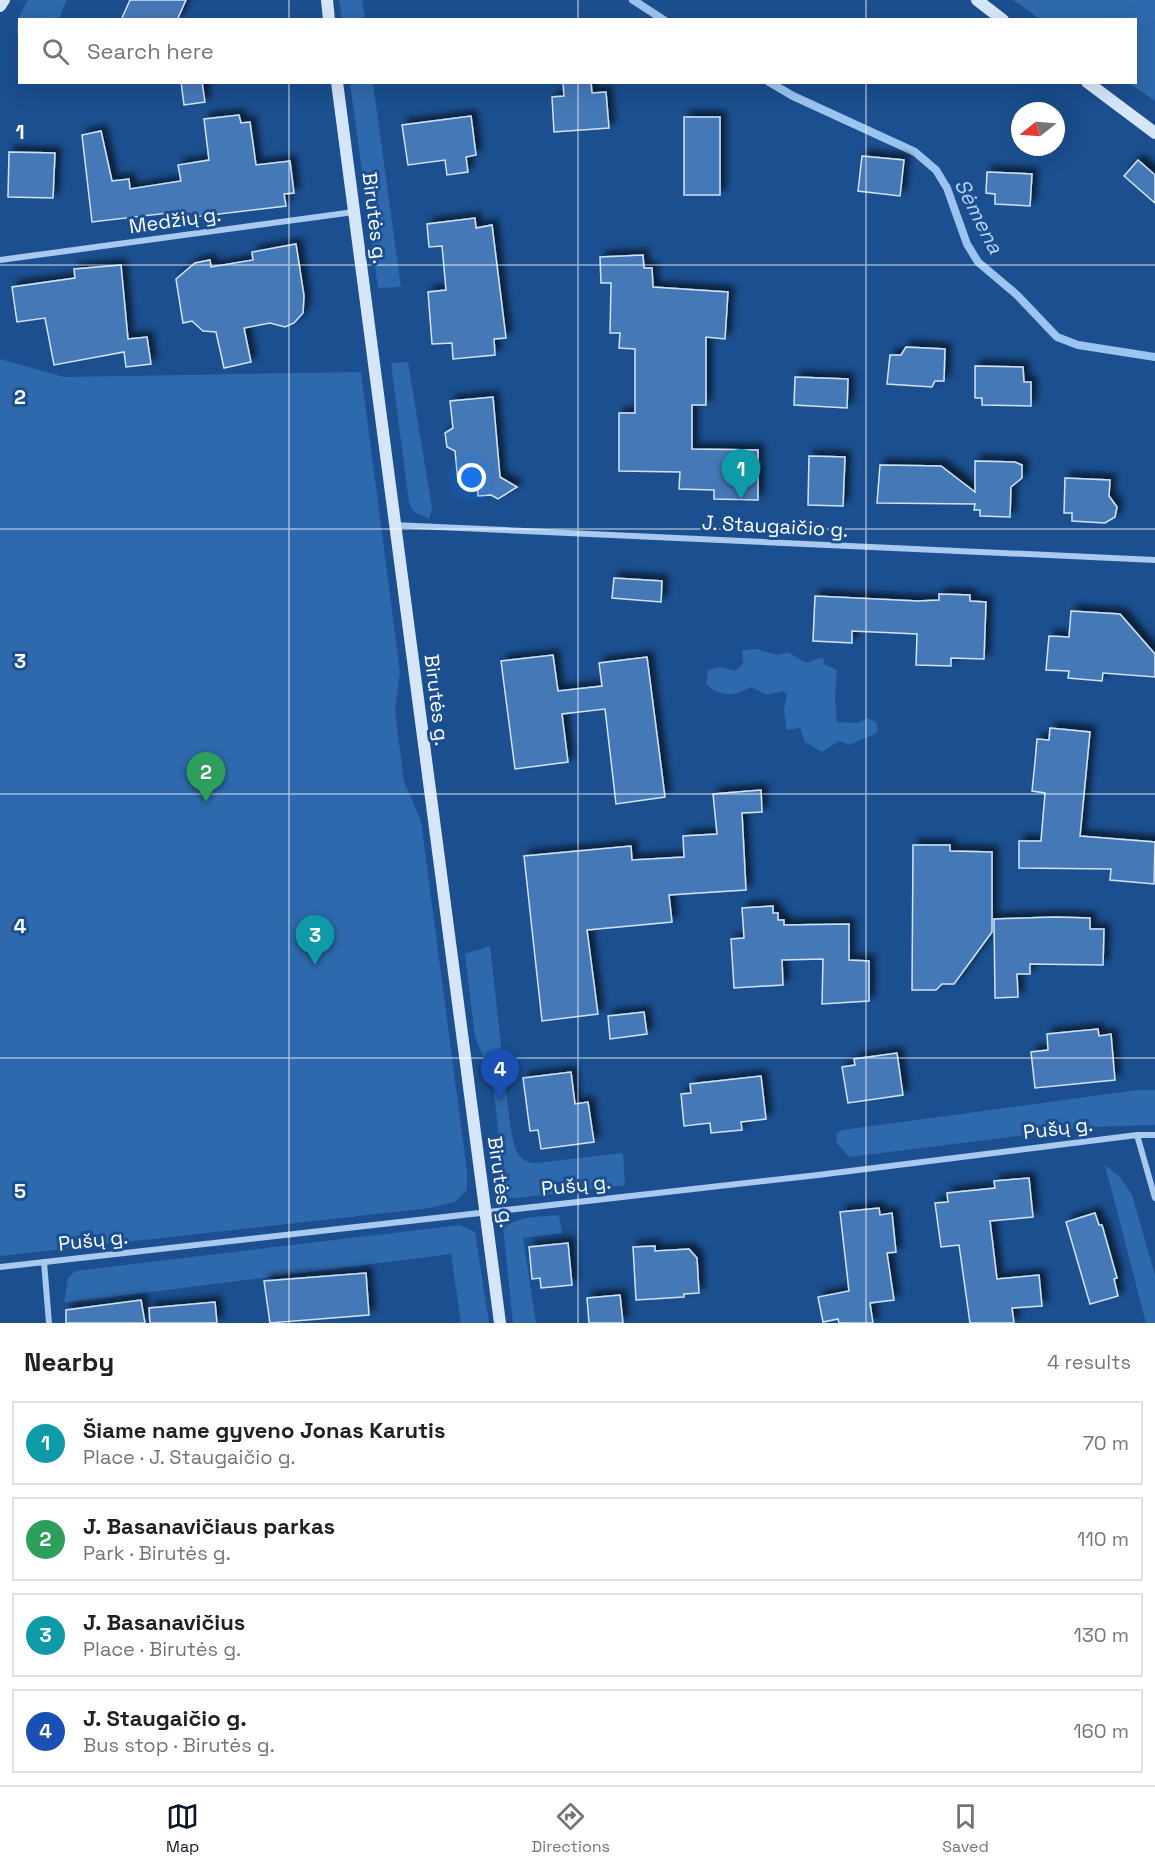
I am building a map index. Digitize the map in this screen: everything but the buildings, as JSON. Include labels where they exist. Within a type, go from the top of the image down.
[{"type":"street","points":[[0,6],[4,0]]},
{"type":"street","points":[[327,0],[329,18]]},
{"type":"street","points":[[977,0],[1000,18]]},
{"type":"street","name":"Birutės g.","points":[[337,84],[500,1323]]},
{"type":"street","points":[[1090,84],[1155,134]]},
{"type":"street","name":"Medžių g.","points":[[0,260],[354,212]]},
{"type":"street","name":"J. Staugaičio g.","points":[[394,525],[1155,560]]},
{"type":"street","points":[[1137,1135],[1155,1198]]},
{"type":"street","name":"Pušų g.","points":[[0,1267],[1137,1135],[1155,1135]]},
{"type":"street","points":[[44,1262],[49,1323]]},
{"type":"shaded area","points":[[28,0],[67,0],[59,18],[19,18]]},
{"type":"shaded area","points":[[339,0],[362,0],[365,18],[342,18]]},
{"type":"shaded area","points":[[1013,0],[1155,0],[1155,101],[1130,84],[1137,84],[1137,18],[1039,18]]},
{"type":"shaded area","points":[[350,84],[373,84],[401,287],[378,288]]},
{"type":"shaded area","points":[[0,359],[64,377],[361,372],[400,672],[395,711],[404,782],[421,821],[467,1172],[467,1190],[455,1202],[430,1208],[0,1256]]},
{"type":"shaded area","points":[[408,362],[432,508],[429,519],[413,511],[409,503],[391,363]]},
{"type":"shaded area","points":[[756,649],[778,655],[788,652],[806,663],[823,657],[824,664],[837,670],[835,698],[837,722],[858,723],[868,718],[877,723],[877,733],[849,745],[839,741],[822,752],[805,742],[800,728],[787,730],[784,710],[787,694],[782,691],[767,695],[751,687],[739,693],[727,694],[706,684],[708,670],[722,667],[735,671],[743,664],[742,650]]},
{"type":"shaded area","points":[[490,946],[510,1125],[516,1150],[523,1159],[535,1163],[623,1153],[625,1185],[518,1198],[507,1198],[495,1187],[492,1169],[498,1129],[492,1077],[475,1037],[465,954]]},
{"type":"shaded area","points":[[1137,1090],[1155,1090],[1155,1125],[1090,1127],[849,1157],[837,1143],[836,1134],[842,1130]]},
{"type":"shaded area","points":[[1105,1165],[1120,1177],[1132,1195],[1155,1275],[1155,1323],[1146,1323]]},
{"type":"shaded area","points":[[559,1215],[562,1233],[523,1238],[536,1323],[513,1323],[503,1228],[522,1219]]},
{"type":"shaded area","points":[[460,1225],[475,1232],[489,1323],[461,1323],[451,1254],[64,1303],[68,1278],[75,1271]]},
{"type":"waterway","name":"Sėmena","points":[[633,0],[661,18]]},
{"type":"waterway","name":"Sėmena","points":[[772,84],[793,96],[915,152],[936,170],[947,188],[967,244],[978,262],[1017,295],[1057,337],[1078,345],[1155,357]]},
{"type":"place","name":"Šiame name gyveno Jonas Karutis","points":[[741,499]]},
{"type":"place","name":"J. Basanavičiaus parkas","points":[[206,802]]},
{"type":"place","name":"J. Basanavičius","points":[[315,965]]},
{"type":"place","name":"J. Staugaičio g.","points":[[500,1099]]}]
